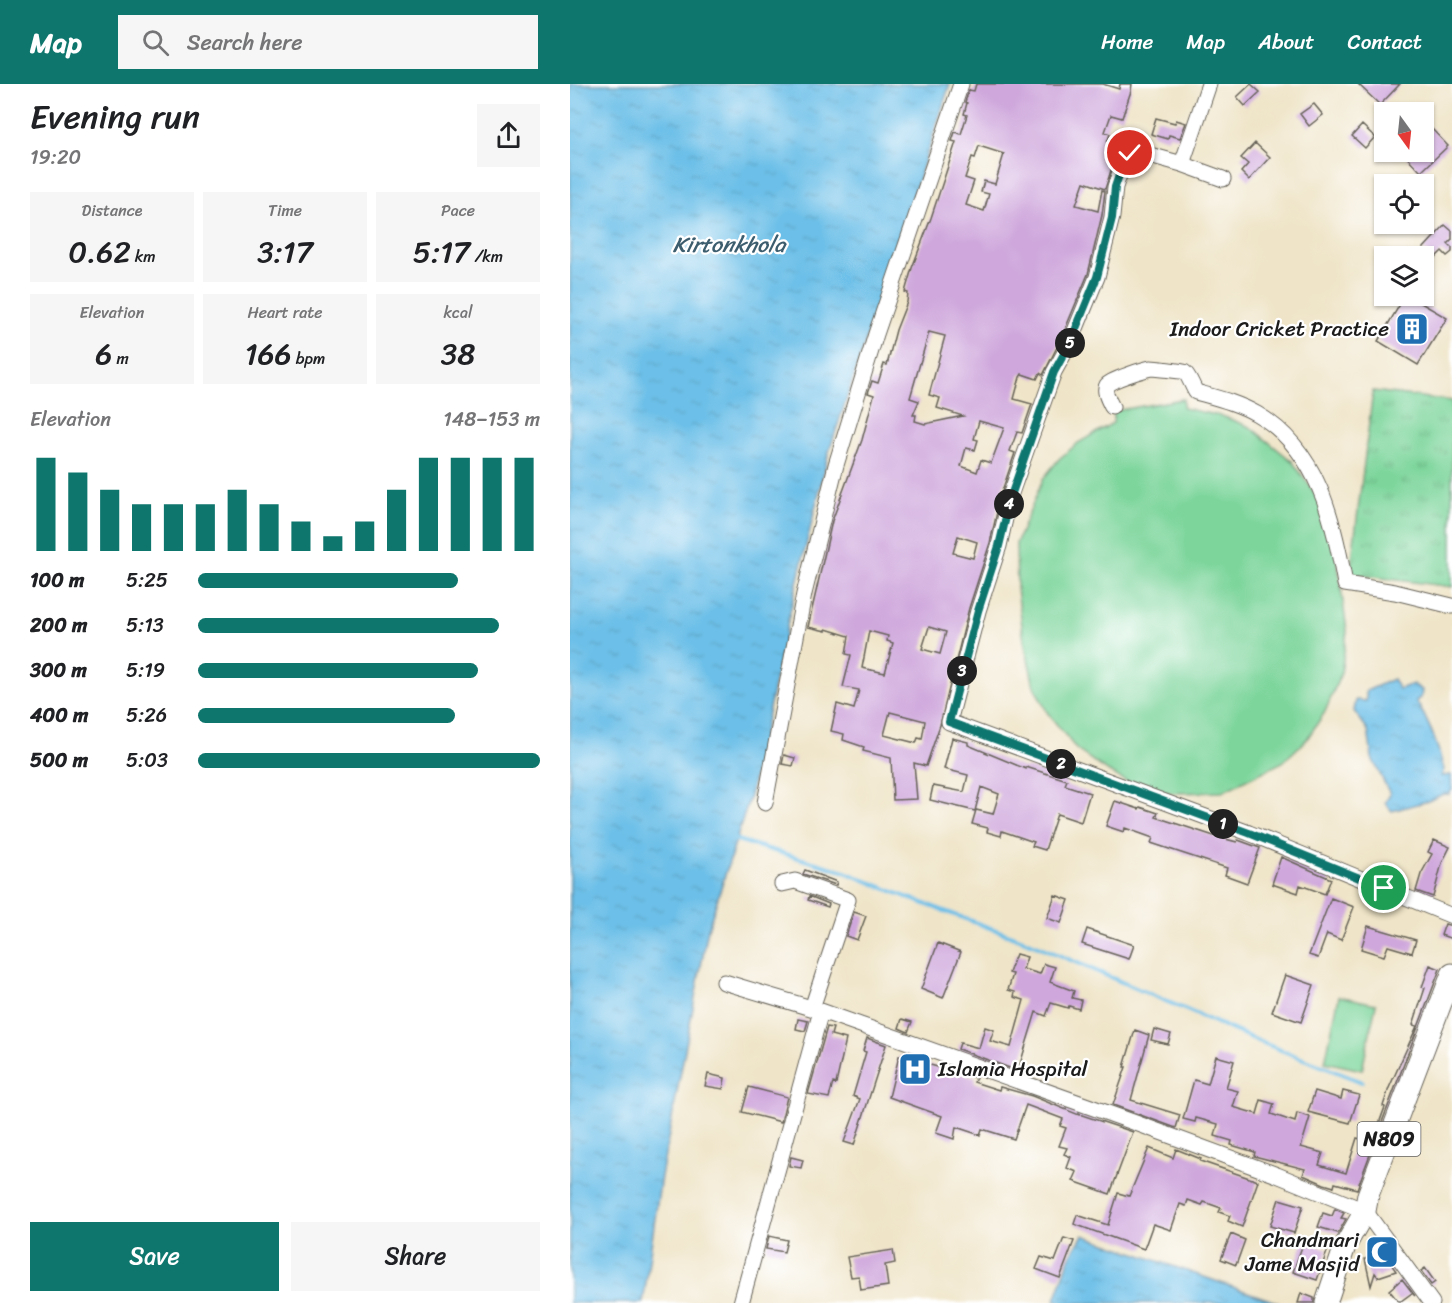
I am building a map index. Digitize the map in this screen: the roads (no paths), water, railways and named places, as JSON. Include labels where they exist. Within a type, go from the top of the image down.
[{"type":"highway","name":"N809","points":[[1340,1303],[1357,1252],[1368,1195],[1452,974]]},
{"type":"highway","name":"N809","points":[[1326,1303],[1345,1246],[1365,1211],[1376,1197],[1452,1004]]},
{"type":"street","points":[[765,803],[804,594],[836,465],[876,334],[961,84]]},
{"type":"street","points":[[1182,164],[1209,84]]},
{"type":"street","points":[[1223,179],[1139,152],[1130,153],[1125,158],[1115,187],[1112,218],[1097,277],[1070,343],[1054,372],[1011,496],[949,722],[1249,833],[1452,915]]},
{"type":"street","points":[[1112,407],[1106,390],[1110,381],[1154,368],[1163,371],[1182,370],[1187,374],[1196,392],[1231,402],[1257,414],[1275,427],[1293,445],[1316,478],[1334,528],[1345,585],[1395,592],[1452,606]]},
{"type":"street","points":[[741,1303],[816,1010],[848,900],[795,881],[782,884]]},
{"type":"street","points":[[724,981],[816,1010],[1133,1122],[1277,1175],[1365,1211],[1432,1303]]},
{"type":"water","name":"Kirtonkhola","points":[[570,84],[950,84],[828,455],[790,612],[750,796],[708,929],[661,1176],[643,1303],[570,1303]]},
{"type":"water","points":[[1393,679],[1399,689],[1413,684],[1422,690],[1421,697],[1416,701],[1436,743],[1444,770],[1441,776],[1451,775],[1452,790],[1449,794],[1392,811],[1385,803],[1390,794],[1372,758],[1368,730],[1354,711],[1356,700],[1366,701],[1366,691]]},
{"type":"water","points":[[1083,1235],[1279,1303],[1065,1303],[1055,1300],[1071,1255]]},
{"type":"waterway","points":[[730,838],[840,870],[1031,943],[1263,1043],[1362,1082]]},
{"type":"place","name":"Indoor Cricket Practice","points":[[1412,329]]},
{"type":"place","name":"Islamia Hospital","points":[[915,1069]]},
{"type":"place","name":"Chandmari Jame Masjid","points":[[1382,1252]]}]
